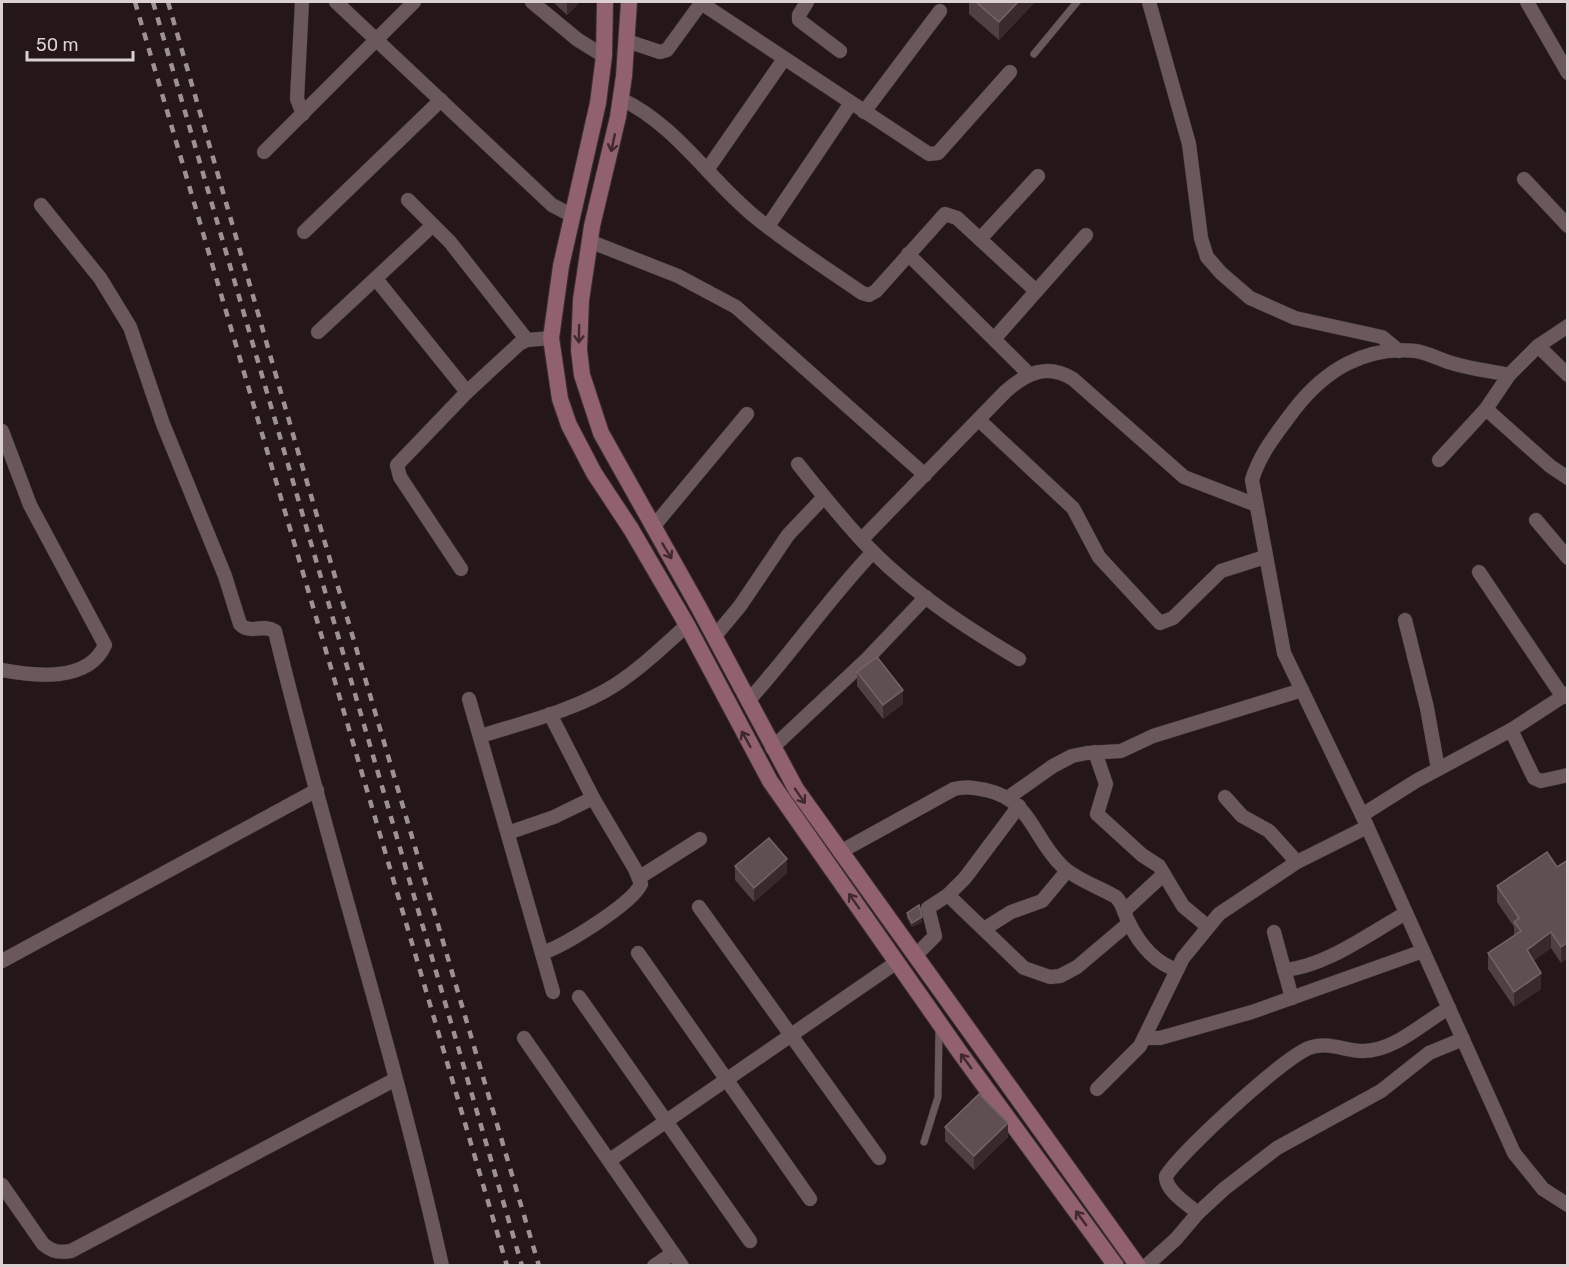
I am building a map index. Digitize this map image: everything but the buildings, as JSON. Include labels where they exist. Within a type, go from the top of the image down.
[{"type":"main road","points":[[605,2],[604,56],[592,135],[561,266],[551,338],[560,399],[581,450],[687,625],[770,781],[939,1023],[1116,1266]]},
{"type":"main road","points":[[629,2],[621,99],[589,241],[581,300],[579,350],[582,375],[602,433],[715,636],[772,748],[796,789],[1138,1266]]},
{"type":"main road","points":[[884,944],[900,934]]},
{"type":"street","points":[[302,2],[297,99],[303,114]]},
{"type":"street","points":[[336,2],[552,205],[573,216]]},
{"type":"street","points":[[264,152],[414,2]]},
{"type":"street","points":[[532,2],[579,40],[604,56]]},
{"type":"street","points":[[627,42],[660,52],[667,50],[702,2],[924,152],[934,155],[1010,72]]},
{"type":"street","points":[[807,2],[799,15],[800,20],[840,51]]},
{"type":"street","points":[[1149,2],[1190,144],[1201,238],[1207,256],[1221,273],[1250,298],[1295,318],[1382,337],[1399,351]]},
{"type":"street","points":[[1527,2],[1566,67]]},
{"type":"street","points":[[864,112],[940,11]]},
{"type":"street","points":[[707,170],[784,58]]},
{"type":"street","points":[[621,99],[639,108],[669,130],[707,170],[768,226],[869,295],[876,291],[945,214],[957,218],[1036,291]]},
{"type":"street","points":[[304,232],[441,100]]},
{"type":"street","points":[[768,226],[851,103]]},
{"type":"street","points":[[980,239],[1038,176]]},
{"type":"street","points":[[1524,179],[1568,226]]},
{"type":"street","points":[[408,200],[434,225],[527,340]]},
{"type":"street","points":[[41,205],[100,278],[130,327],[163,424],[225,576],[240,624],[251,630],[266,628],[274,631],[370,982],[429,1206],[442,1266]]},
{"type":"street","points":[[318,332],[434,225]]},
{"type":"street","points":[[994,339],[1086,236]]},
{"type":"street","points":[[589,241],[678,276],[736,307],[926,475]]},
{"type":"street","points":[[908,254],[1029,374]]},
{"type":"street","points":[[376,279],[467,392]]},
{"type":"street","points":[[1439,460],[1486,409],[1509,375],[1538,346],[1568,326]]},
{"type":"street","points":[[461,569],[397,471],[400,460],[467,392],[527,340],[551,338]]},
{"type":"street","points":[[1538,346],[1568,375]]},
{"type":"street","points":[[1509,375],[1454,364],[1417,351],[1381,351],[1363,356],[1321,380],[1267,446],[1257,464],[1252,480],[1254,504],[1284,653],[1364,821],[1514,1153],[1543,1189],[1568,1205]]},
{"type":"street","points":[[862,539],[1005,392],[1029,374],[1053,370],[1073,379],[1184,477],[1254,504]]},
{"type":"street","points":[[1486,409],[1550,466],[1568,478]]},
{"type":"street","points":[[653,527],[747,414]]},
{"type":"street","points":[[979,420],[1073,508],[1099,557],[1160,623],[1173,618],[1221,571],[1265,557]]},
{"type":"street","points":[[2,431],[30,505],[105,645],[102,651],[83,666],[64,674],[49,676],[2,670]]},
{"type":"street","points":[[798,464],[873,552],[926,597],[969,629],[1019,659]]},
{"type":"street","points":[[715,636],[740,606],[788,535],[824,497]]},
{"type":"street","points":[[1536,520],[1568,558]]},
{"type":"street","points":[[748,701],[790,654],[841,585],[873,552]]},
{"type":"street","points":[[1097,1089],[1134,1054],[1177,970],[1207,926],[1254,889],[1364,821],[1438,769],[1510,730],[1565,695],[1479,572]]},
{"type":"street","points":[[772,748],[867,659],[926,597]]},
{"type":"street","points":[[1405,620],[1427,708],[1438,769]]},
{"type":"street","points":[[481,736],[550,714],[612,687],[631,674],[687,625]]},
{"type":"street","points":[[915,956],[935,936],[928,908],[948,895],[985,852],[1014,802],[1053,766],[1072,756],[1131,748],[1153,736],[1302,690]]},
{"type":"street","points":[[469,699],[553,992]]},
{"type":"street","points":[[542,953],[572,940],[632,896],[638,890],[640,877],[593,798],[550,714]]},
{"type":"street","points":[[1510,730],[1534,778],[1541,781],[1568,775]]},
{"type":"street","points":[[1095,752],[1106,784],[1097,814],[1142,855],[1154,861],[1183,906],[1207,926]]},
{"type":"street","points":[[840,852],[954,789],[973,788],[1014,802],[1051,855],[1067,871],[1116,897],[1126,917],[1156,960],[1177,970]]},
{"type":"street","points":[[2,961],[317,790]]},
{"type":"street","points":[[1224,797],[1242,816],[1269,831],[1297,862]]},
{"type":"street","points":[[508,833],[554,817],[593,798]]},
{"type":"street","points":[[640,877],[700,839]]},
{"type":"street","points":[[984,929],[1011,912],[1042,902],[1067,871]]},
{"type":"street","points":[[948,895],[1024,968],[1050,977],[1060,976],[1077,968],[1164,874]]},
{"type":"street","points":[[699,907],[879,1158]]},
{"type":"street","points":[[1284,970],[1302,969],[1318,963],[1406,913]]},
{"type":"street","points":[[1274,932],[1292,998]]},
{"type":"street","points":[[1144,1038],[1160,1038],[1179,1034],[1292,998],[1423,951]]},
{"type":"street","points":[[638,953],[810,1199]]},
{"type":"street","points":[[610,1160],[897,963]]},
{"type":"street","points":[[579,997],[750,1241]]},
{"type":"street","points":[[1198,1213],[1170,1188],[1166,1176],[1225,1115],[1296,1056],[1315,1047],[1365,1051],[1387,1046],[1449,1008]]},
{"type":"street","points":[[524,1038],[682,1266]]},
{"type":"street","points":[[1146,1266],[1176,1239],[1198,1213],[1286,1142],[1381,1091],[1429,1053],[1463,1039]]},
{"type":"street","points":[[2,1185],[43,1244],[51,1251],[61,1253],[71,1251],[394,1080]]},
{"type":"street","points":[[654,1266],[673,1253]]},
{"type":"lane","points":[[1034,54],[1077,2]]},
{"type":"lane","points":[[924,1142],[938,1097],[939,1023]]},
{"type":"railway","points":[[135,2],[507,1266]]},
{"type":"railway","points":[[153,2],[522,1266]]},
{"type":"railway","points":[[168,2],[299,455],[539,1266]]}]
